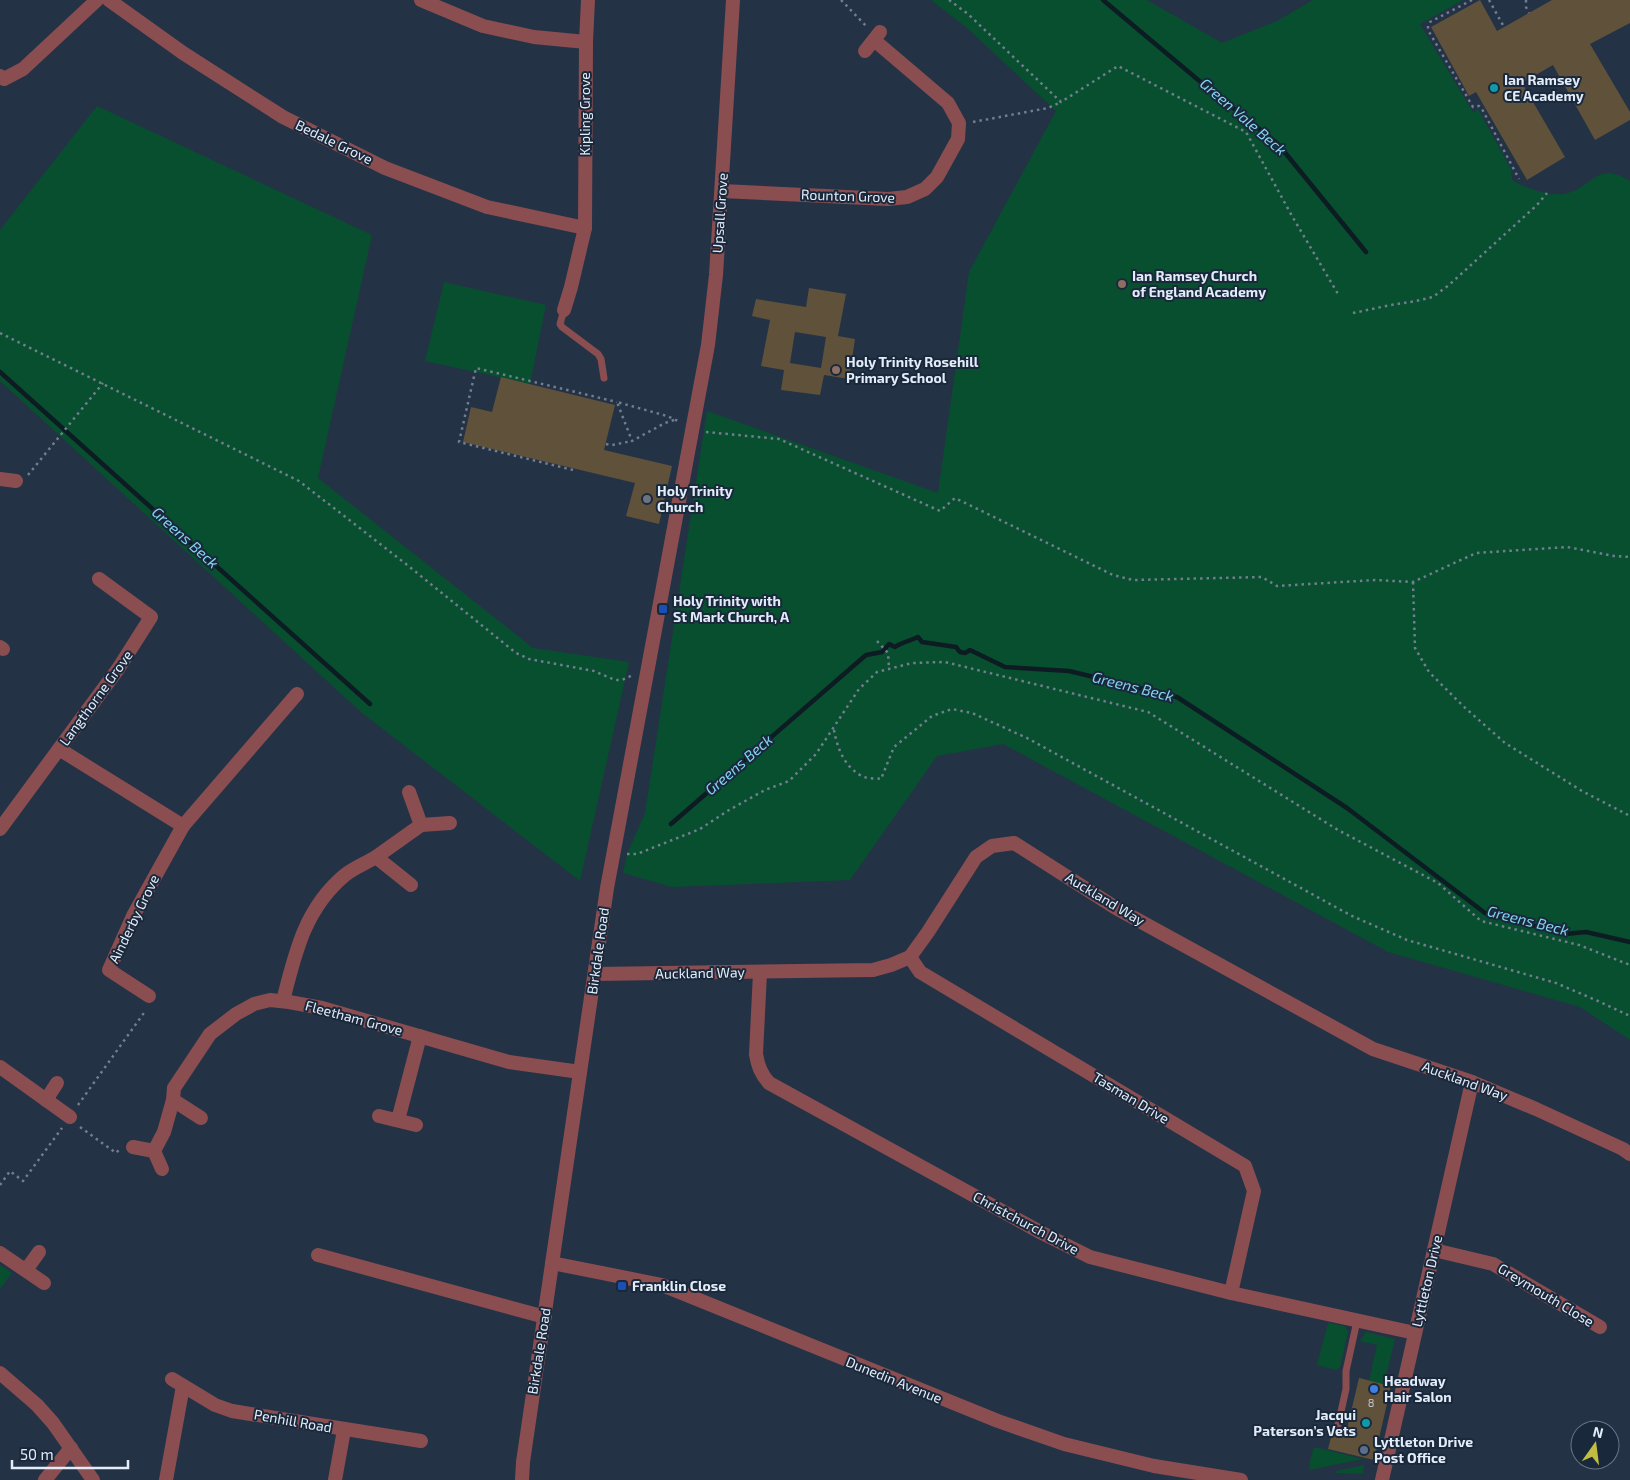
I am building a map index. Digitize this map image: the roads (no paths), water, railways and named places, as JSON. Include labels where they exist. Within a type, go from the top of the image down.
[{"type":"street","points":[[0,76],[4,79],[22,69],[97,0]]},
{"type":"street","name":"Bedale Grove","points":[[109,0],[182,53],[283,117],[385,168],[487,206],[585,228]]},
{"type":"street","points":[[421,0],[483,26],[534,37],[586,42]]},
{"type":"street","name":"Kipling Grove","points":[[564,310],[585,228],[588,0]]},
{"type":"street","name":"Upsall Grove","points":[[694,426],[708,345],[716,275],[733,0]]},
{"type":"street","name":"Rounton Grove","points":[[722,191],[888,199],[907,197],[925,189],[937,177],[958,139],[959,123],[948,103],[877,36],[865,51]]},
{"type":"street","name":"Birkdale Road","points":[[522,1480],[522,1462],[545,1317],[606,888],[694,426]]},
{"type":"street","points":[[0,479],[16,481]]},
{"type":"street","name":"Langthorne Grove","points":[[0,829],[118,669],[151,617],[99,579]]},
{"type":"street","name":"Ainderby Grove","points":[[149,996],[109,970],[132,916],[183,826],[297,694]]},
{"type":"street","points":[[59,749],[183,826]]},
{"type":"street","points":[[408,792],[421,825]]},
{"type":"street","points":[[283,1001],[296,949],[308,922],[326,893],[346,874],[376,857],[421,825],[450,823]]},
{"type":"street","name":"Auckland Way","points":[[595,974],[873,970],[891,965],[910,957],[976,857],[992,846],[1014,843],[1116,908],[1373,1049],[1472,1082],[1536,1109],[1630,1154]]},
{"type":"street","points":[[376,857],[411,885]]},
{"type":"street","name":"Tasman Drive","points":[[910,957],[920,972],[1245,1166],[1254,1191],[1231,1293]]},
{"type":"street","name":"Christchurch Drive","points":[[760,973],[756,1054],[762,1074],[769,1083],[1042,1233],[1090,1257],[1231,1293],[1415,1333]]},
{"type":"street","name":"Fleetham Grove","points":[[154,1151],[164,1132],[173,1100],[174,1088],[210,1034],[236,1014],[254,1004],[270,1000],[322,1008],[508,1062],[580,1072]]},
{"type":"street","points":[[398,1120],[420,1036]]},
{"type":"street","points":[[0,1067],[69,1118]]},
{"type":"street","name":"Lyttleton Drive","points":[[1382,1480],[1472,1082]]},
{"type":"street","points":[[46,1100],[57,1083]]},
{"type":"street","points":[[173,1100],[201,1118]]},
{"type":"street","points":[[379,1116],[416,1125]]},
{"type":"street","points":[[133,1147],[154,1151],[162,1169]]},
{"type":"street","name":"Greymouth Close","points":[[1434,1250],[1494,1264],[1600,1328]]},
{"type":"street","points":[[26,1270],[39,1252]]},
{"type":"street","points":[[0,1253],[44,1283]]},
{"type":"street","points":[[318,1255],[545,1317]]},
{"type":"street","name":"Dunedin Avenue","points":[[552,1264],[662,1285],[998,1421],[1064,1444],[1154,1466],[1241,1480]]},
{"type":"street","points":[[0,1373],[37,1405],[53,1423],[93,1480]]},
{"type":"street","name":"Penhill Road","points":[[166,1480],[177,1383],[215,1405],[232,1411],[421,1441]]},
{"type":"street","points":[[335,1480],[344,1430]]},
{"type":"street","points":[[45,1480],[71,1448]]},
{"type":"lane","points":[[564,310],[560,324],[562,328],[598,354],[604,378]]},
{"type":"lane","points":[[1338,1425],[1346,1389],[1346,1371],[1357,1321]]},
{"type":"waterway","name":"Green Vale Beck","points":[[1103,0],[1278,144],[1366,252]]},
{"type":"waterway","name":"Greens Beck","points":[[0,372],[370,704]]},
{"type":"waterway","name":"Greens Beck","points":[[671,824],[866,655],[882,652],[889,644],[895,647],[918,637],[922,642],[956,647],[960,652],[965,653],[970,650],[1005,667],[1069,671],[1177,697],[1347,808],[1485,913],[1565,934],[1586,932],[1630,942]]},
{"type":"place","name":"Ian Ramsey CE Academy","points":[[1494,88]]},
{"type":"place","name":"Ian Ramsey Church of England Academy","points":[[1122,284]]},
{"type":"place","name":"Holy Trinity Rosehill Primary School","points":[[836,370]]},
{"type":"place","name":"Holy Trinity Church","points":[[647,499]]},
{"type":"place","name":"Holy Trinity with St Mark Church, A","points":[[663,609]]},
{"type":"place","name":"Franklin Close","points":[[622,1286]]},
{"type":"place","name":"Headway Hair Salon","points":[[1374,1389]]},
{"type":"place","name":"Jacqui Paterson’s Vets","points":[[1366,1423]]},
{"type":"place","name":"Lyttleton Drive Post Office","points":[[1364,1450]]}]
